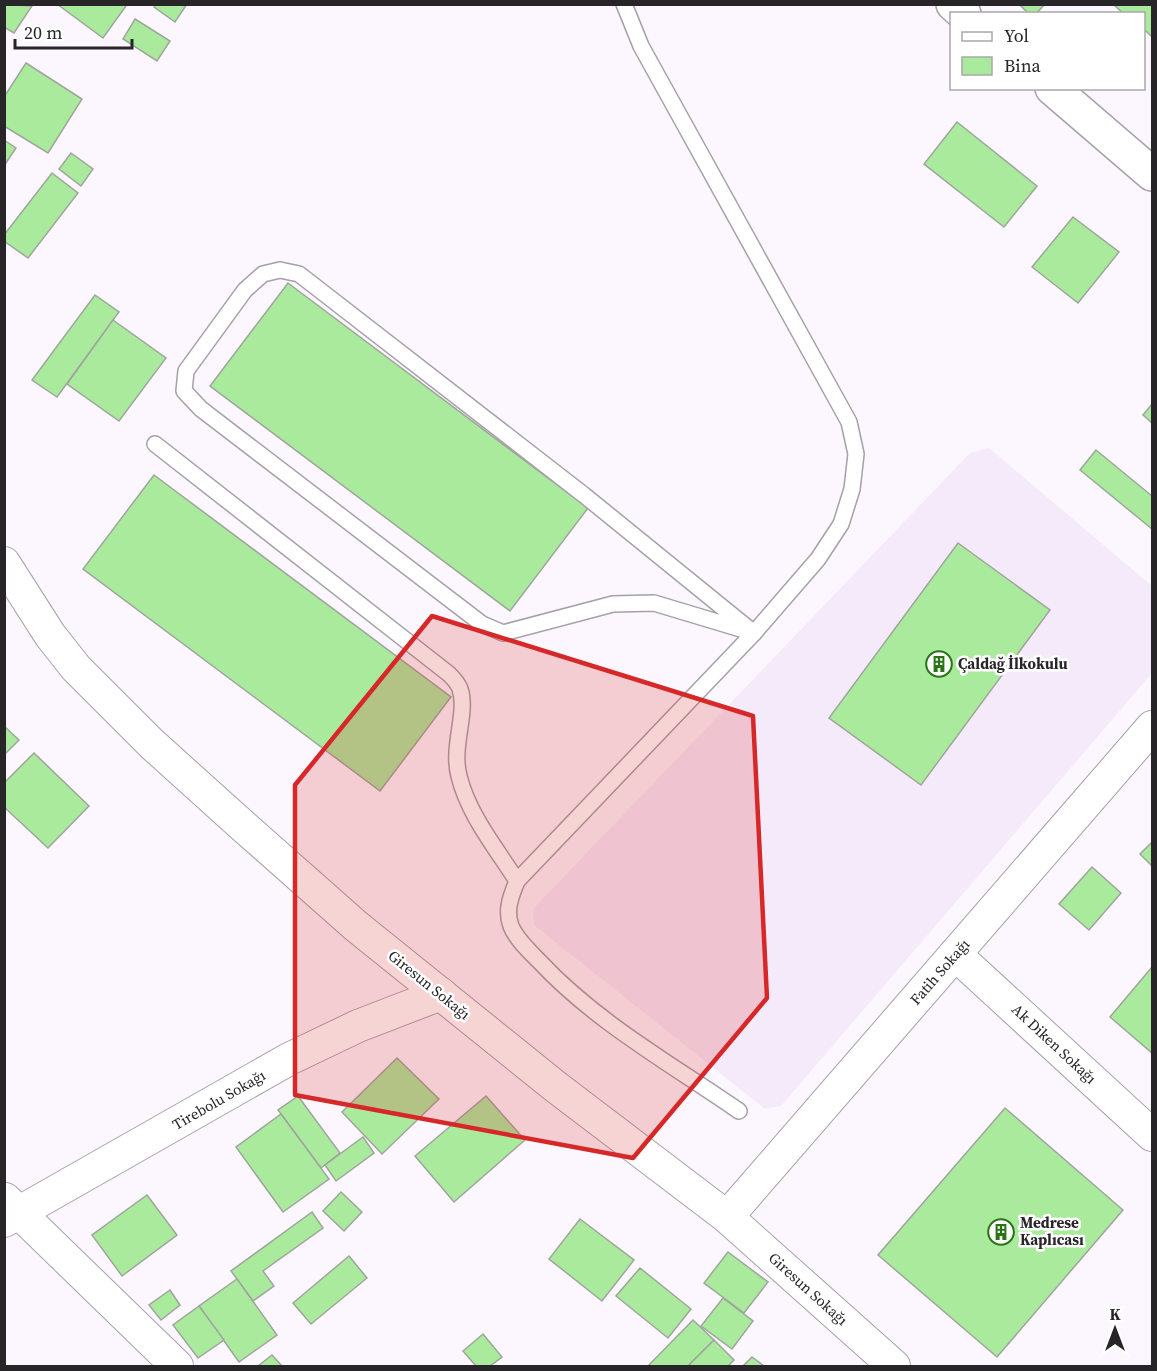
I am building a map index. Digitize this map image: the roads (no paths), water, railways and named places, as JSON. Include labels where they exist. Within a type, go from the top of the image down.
[{"type":"street","points":[[1055,90],[1147,167]]},
{"type":"street","name":"Giresun Sokağı","points":[[4,563],[50,635],[76,668],[113,707],[356,926],[556,1087],[727,1217],[894,1366]]},
{"type":"street","name":"Fatih Sokağı","points":[[727,1217],[1152,727]]},
{"type":"street","name":"Ak Diken Sokağı","points":[[955,954],[1152,1135]]},
{"type":"street","name":"Tirebolu Sokağı","points":[[10,1211],[288,1059],[358,1026],[441,994]]},
{"type":"street","points":[[10,1211],[177,1366]]},
{"type":"lane","points":[[624,4],[641,46],[849,422],[856,453],[852,489],[841,524],[818,559],[754,633],[517,881],[508,906],[511,926],[529,951],[562,986],[607,1022],[739,1111]]},
{"type":"lane","points":[[280,270],[299,274],[584,495],[754,633],[654,603],[613,604],[503,633],[482,624],[201,409],[184,391],[186,371],[245,290],[263,274],[280,270]]},
{"type":"lane","points":[[155,444],[449,674],[460,688],[462,707],[456,751],[458,775],[469,804],[517,881]]},
{"type":"place","name":"Çaldağ İlkokulu","points":[[939,664]]},
{"type":"place","name":"Medrese Kaplıcası","points":[[1001,1232]]}]
